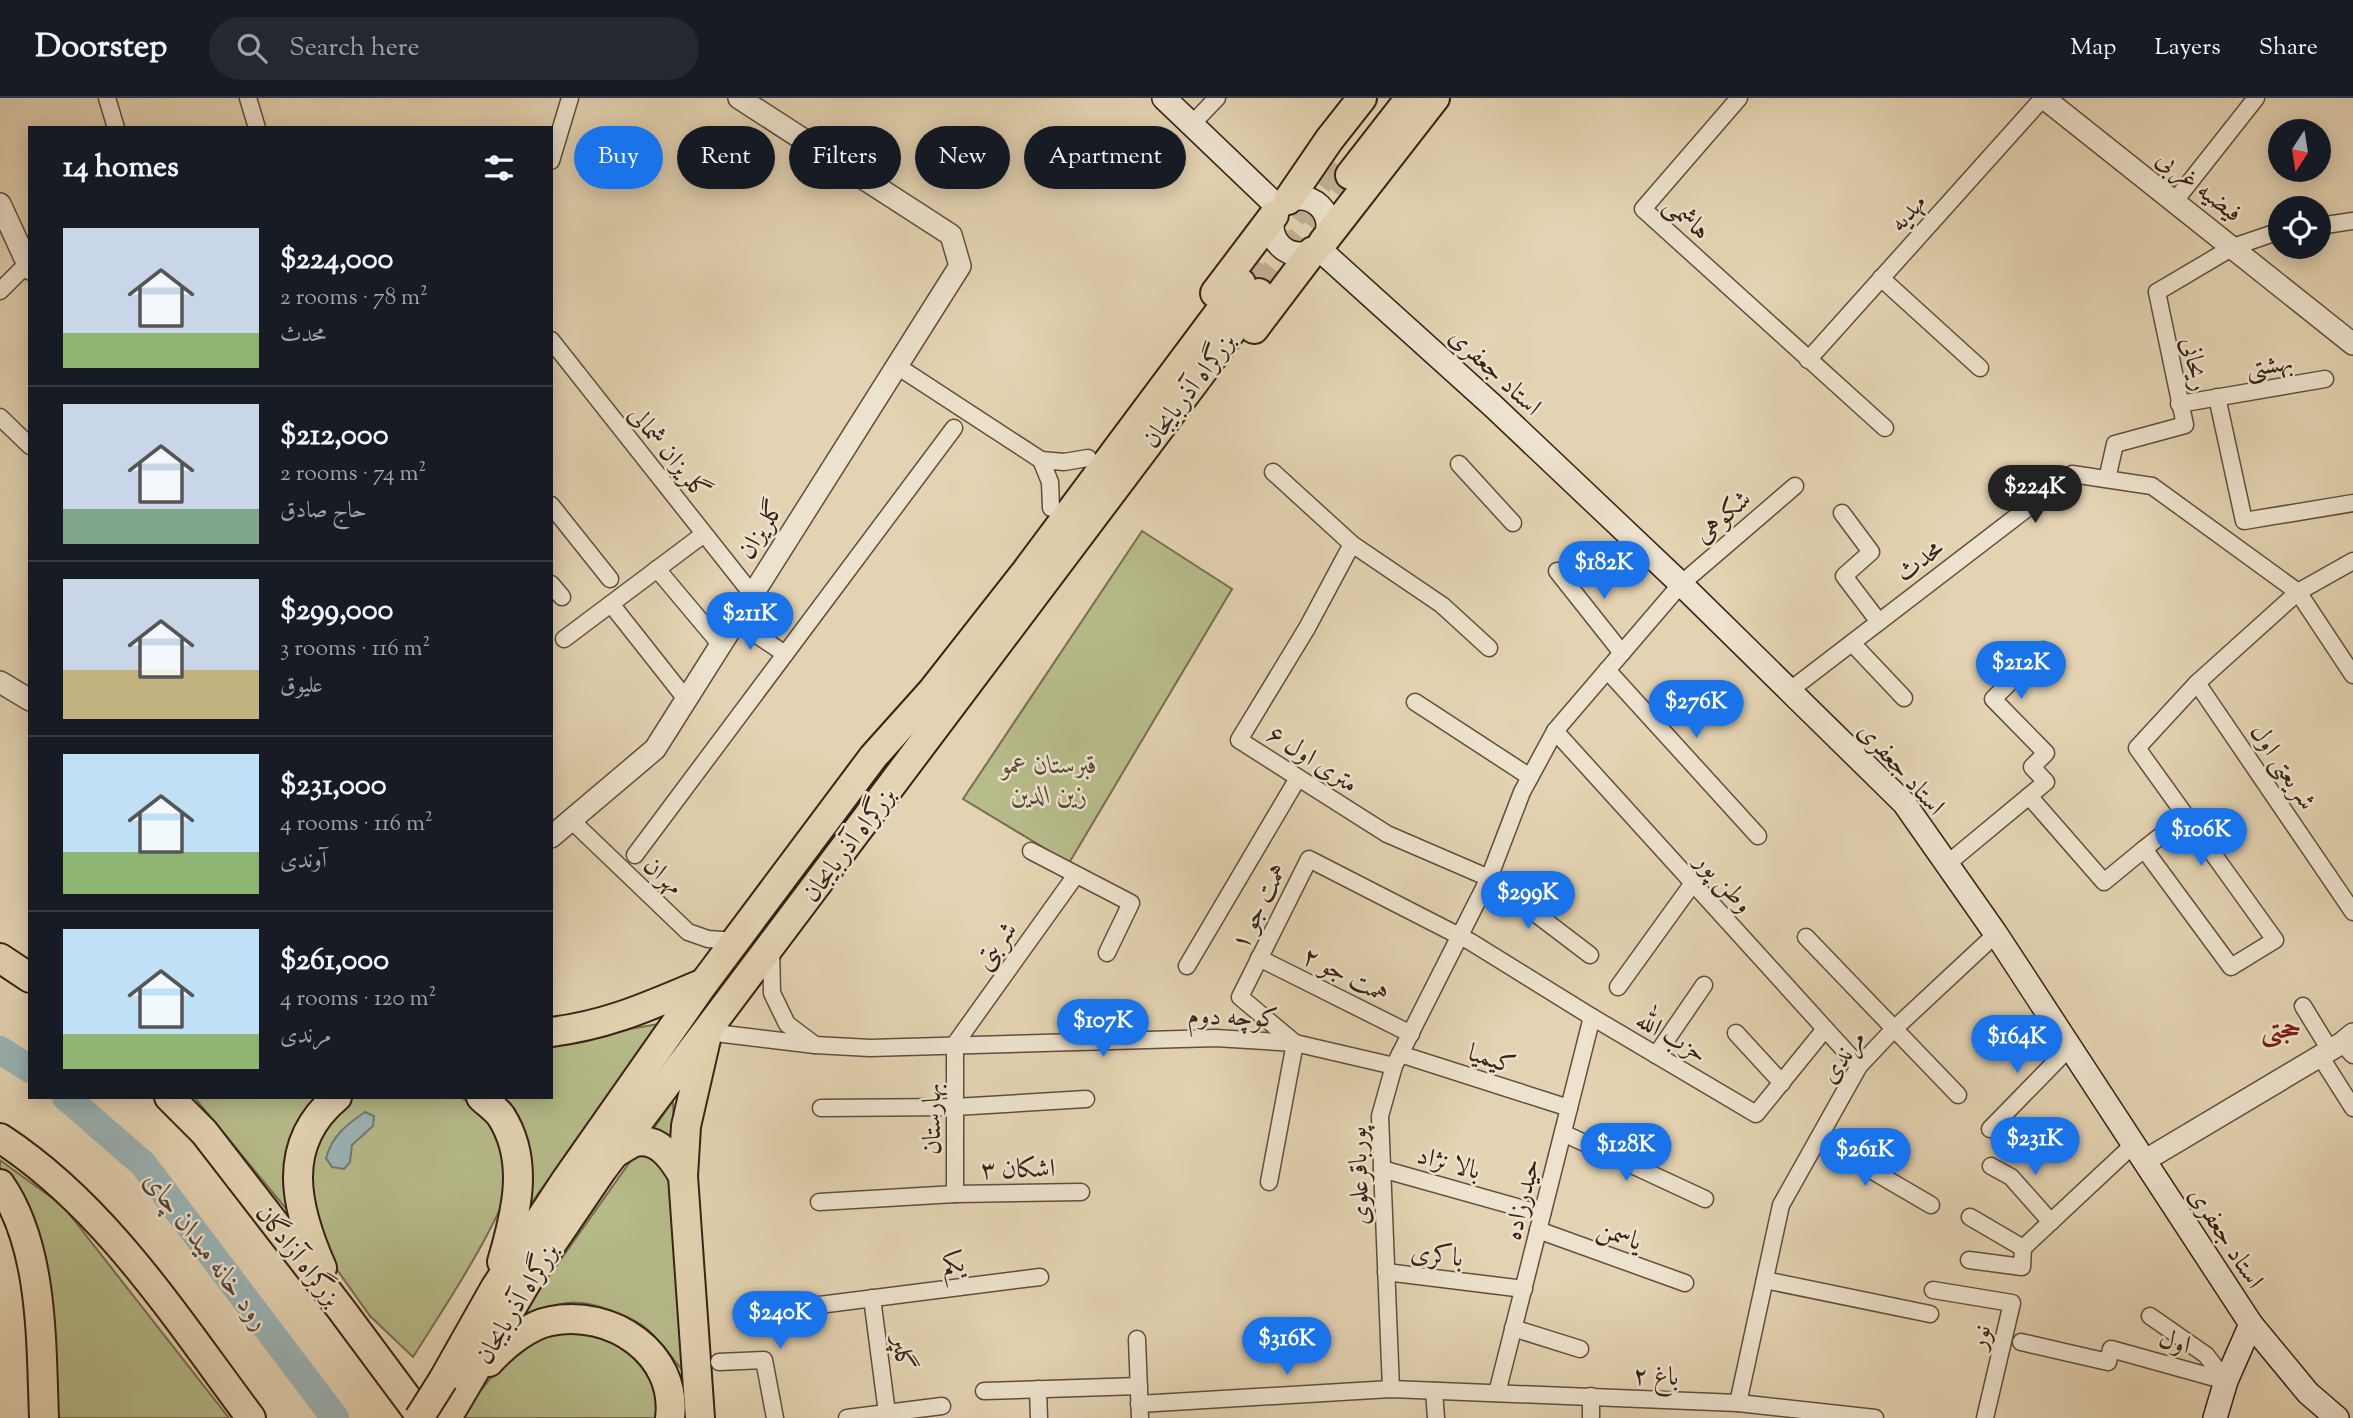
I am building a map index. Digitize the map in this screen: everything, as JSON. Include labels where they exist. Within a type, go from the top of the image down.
[{"type":"highway","points":[[873,757],[916,688],[1088,458],[1249,290],[1318,247],[1347,164],[1362,98]]},
{"type":"highway","points":[[1347,164],[1384,98]]},
{"type":"highway","points":[[1347,164],[1410,98]]},
{"type":"highway","points":[[1249,290],[1280,207],[1347,164],[1435,98]]},
{"type":"highway","name":"بزرگراه آذربایجان","points":[[420,1418],[495,1288],[566,1180],[704,983],[873,757],[933,690],[1249,290]]},
{"type":"highway","name":"بزرگراه آذربایجان","points":[[451,1412],[532,1273],[615,1153],[894,782],[1249,290]]},
{"type":"highway","points":[[0,958],[28,977]]},
{"type":"highway","points":[[553,1032],[584,1028],[625,1016],[704,983]]},
{"type":"highway","points":[[700,1418],[683,1176],[686,1126],[708,1032]]},
{"type":"highway","name":"بزرگراه آزادگان","points":[[171,1099],[204,1132],[341,1309],[420,1418]]},
{"type":"highway","points":[[335,1099],[321,1110],[302,1144],[297,1182],[306,1232],[341,1309]]},
{"type":"highway","points":[[483,1099],[500,1115],[516,1151],[519,1186],[511,1230],[495,1288]]},
{"type":"highway","points":[[0,1138],[70,1192],[136,1265],[251,1418]]},
{"type":"highway","points":[[615,1153],[635,1142],[655,1143],[671,1156],[683,1176]]},
{"type":"highway","points":[[0,1184],[29,1245],[39,1308],[44,1418]]},
{"type":"highway","points":[[451,1412],[492,1359],[520,1335],[549,1321],[582,1318],[615,1326],[643,1345],[663,1373],[672,1406],[670,1418]]},
{"type":"main road","points":[[1164,98],[1280,207]]},
{"type":"main road","points":[[1300,198],[1312,201],[1321,209],[1327,219],[1328,231],[1318,247],[1296,254],[1280,247],[1272,232],[1280,207],[1300,198]]},
{"type":"main road","name":"استاد جعفری","points":[[1318,247],[1456,371],[1681,584],[1904,803],[1996,934],[2251,1324],[2308,1393],[2337,1418]]},
{"type":"main road","points":[[2215,1418],[2226,1381],[2251,1324]]},
{"type":"street","points":[[107,98],[115,126]]},
{"type":"street","points":[[248,98],[256,126]]},
{"type":"street","points":[[553,154],[570,98]]},
{"type":"street","name":"گلریزان","points":[[553,835],[655,749],[960,266],[951,235],[739,98]]},
{"type":"street","points":[[1192,124],[1217,98]]},
{"type":"street","name":"هاشمی","points":[[1739,98],[1643,209],[1808,360]]},
{"type":"street","name":"مهدیه","points":[[1808,360],[2044,98]]},
{"type":"street","name":"فیضیه غربی","points":[[2044,98],[2353,344]]},
{"type":"street","points":[[2174,202],[2256,98]]},
{"type":"street","points":[[0,204],[28,265]]},
{"type":"street","points":[[2331,224],[2353,221]]},
{"type":"street","points":[[2233,247],[2268,235]]},
{"type":"street","name":"ریحانی","points":[[2107,479],[2115,444],[2185,425],[2157,292],[2233,247]]},
{"type":"street","points":[[0,291],[28,268]]},
{"type":"street","points":[[1881,278],[1980,368]]},
{"type":"street","name":"گلریزان شمالی","points":[[553,343],[752,594]]},
{"type":"street","points":[[1808,360],[1885,428]]},
{"type":"street","points":[[897,366],[1041,460],[1063,462],[1088,458]]},
{"type":"street","name":"بهشتی","points":[[2179,404],[2325,379]]},
{"type":"street","points":[[2217,397],[2244,521],[2353,503]]},
{"type":"street","points":[[0,417],[28,444]]},
{"type":"street","points":[[635,855],[954,428]]},
{"type":"street","points":[[1041,460],[1050,482],[1051,508]]},
{"type":"street","points":[[1459,464],[1513,523]]},
{"type":"street","points":[[1273,472],[1352,544],[1442,605],[1489,648]]},
{"type":"street","name":"محدث","points":[[1789,691],[2071,474],[2152,486],[2298,592]]},
{"type":"street","name":"شکوهی","points":[[1555,731],[1681,584],[1795,486]]},
{"type":"street","points":[[553,508],[610,579]]},
{"type":"street","points":[[1842,513],[1871,552],[1844,576],[1879,622]]},
{"type":"street","points":[[564,639],[705,534]]},
{"type":"street","name":"۶ متری اول","points":[[1352,544],[1307,628],[1239,740],[1387,834],[1489,878],[1590,956]]},
{"type":"street","points":[[2144,849],[2231,967],[2275,940],[2137,748],[2197,684],[2298,592],[2353,561]]},
{"type":"street","points":[[657,569],[720,644]]},
{"type":"street","points":[[1557,571],[1622,653]]},
{"type":"street","points":[[553,586],[562,597]]},
{"type":"street","points":[[2298,592],[2353,675]]},
{"type":"street","points":[[611,604],[686,699]]},
{"type":"street","points":[[735,620],[785,654]]},
{"type":"street","points":[[1852,643],[1904,698]]},
{"type":"street","points":[[1947,864],[2046,782],[2032,767],[2046,753],[1993,699],[2043,650]]},
{"type":"street","points":[[1607,670],[1758,836]]},
{"type":"street","points":[[0,682],[28,699]]},
{"type":"street","name":"شریعتی اول","points":[[2197,684],[2353,912]]},
{"type":"street","points":[[1415,702],[1530,777]]},
{"type":"street","name":"پورباقرعلوی","points":[[1391,1390],[1380,1116],[1397,1060],[1465,939],[1530,777],[1555,731]]},
{"type":"street","name":"وطن پور","points":[[1555,731],[1859,1066]]},
{"type":"street","points":[[1187,966],[1298,778]]},
{"type":"street","points":[[2029,796],[2104,882],[2186,816]]},
{"type":"street","name":"مهران","points":[[571,820],[688,932],[708,939],[736,941]]},
{"type":"street","points":[[1031,851],[1131,903],[1107,953]]},
{"type":"street","name":"همت جو ۱","points":[[1295,1044],[1240,997],[1309,859],[1465,939]]},
{"type":"street","name":"شربتی","points":[[955,1044],[1076,876]]},
{"type":"street","points":[[1618,987],[1693,883]]},
{"type":"street","name":"مرندی","points":[[1738,1403],[1781,1205],[1859,1066],[1893,1030],[1996,934]]},
{"type":"street","points":[[1806,937],[1958,1095]]},
{"type":"street","name":"حزب الله","points":[[1465,939],[1756,1114],[1825,1029]]},
{"type":"street","points":[[771,947],[772,993],[787,1024],[815,1045]]},
{"type":"street","name":"همت جو ۲","points":[[1259,958],[1411,1034]]},
{"type":"street","points":[[1657,1055],[1704,985]]},
{"type":"street","points":[[2302,1006],[2340,1048],[2353,1108]]},
{"type":"street","name":"حیدرزاده","points":[[1497,1393],[1591,1017]]},
{"type":"street","name":"کوچه دوم","points":[[708,1032],[815,1045],[870,1048],[1216,1038],[1295,1044],[1397,1060]]},
{"type":"street","points":[[1736,1033],[1782,1083]]},
{"type":"street","name":"بهارستان","points":[[955,1044],[956,1194]]},
{"type":"street","points":[[1269,1182],[1295,1044]]},
{"type":"street","points":[[1990,1129],[2070,1047]]},
{"type":"street","points":[[1969,1260],[2022,1267],[2023,1248],[2051,1222],[2139,1153],[2340,1048]]},
{"type":"street","name":"کیمیا","points":[[1397,1060],[1569,1108]]},
{"type":"street","points":[[821,1108],[955,1107],[1086,1099]]},
{"type":"street","points":[[1563,1133],[1705,1199]]},
{"type":"street","points":[[1818,1139],[1931,1205]]},
{"type":"street","points":[[1991,1166],[2011,1177],[2051,1222]]},
{"type":"street","name":"بالا نژاد","points":[[1382,1169],[1542,1213]]},
{"type":"street","name":"اشکان ۳","points":[[819,1202],[956,1194],[1081,1192]]},
{"type":"street","points":[[1970,1217],[2023,1248]]},
{"type":"street","name":"یاسمن","points":[[1538,1230],[1685,1283]]},
{"type":"street","name":"باکری","points":[[1386,1272],[1524,1289]]},
{"type":"street","name":"یکم","points":[[772,1311],[1040,1277]]},
{"type":"street","points":[[1765,1280],[1930,1314]]},
{"type":"street","name":"نور","points":[[1933,1290],[2012,1303],[1985,1418]]},
{"type":"street","name":"گلپر","points":[[873,1298],[887,1413]]},
{"type":"street","points":[[2150,1316],[2206,1354],[2226,1381]]},
{"type":"street","points":[[1513,1328],[1580,1349]]},
{"type":"street","points":[[1137,1339],[1140,1411]]},
{"type":"street","name":"اول","points":[[2021,1342],[2108,1363],[2111,1349],[2226,1381]]},
{"type":"street","points":[[719,1362],[764,1360],[775,1418]]},
{"type":"street","points":[[984,1391],[1139,1386]]},
{"type":"street","points":[[1038,1389],[1038,1418]]},
{"type":"street","name":"باغ ۲","points":[[1140,1411],[1391,1390],[1738,1403],[1778,1413],[1867,1418]]},
{"type":"street","points":[[1434,1391],[1436,1418]]},
{"type":"street","points":[[1591,1396],[1591,1418]]},
{"type":"street","points":[[847,1418],[942,1406]]},
{"type":"green space","name":"قبرستان عمو زین الدین","points":[[1142,531],[1232,589],[1069,863],[963,799]]},
{"type":"green space","points":[[659,1024],[525,1212],[497,1099],[553,1099],[553,1042]]},
{"type":"green space","points":[[196,1099],[314,1099],[297,1127],[288,1154],[287,1182],[292,1216]]},
{"type":"green space","points":[[352,1099],[463,1099],[483,1116],[498,1141],[505,1170],[503,1199],[499,1212],[471,1265],[413,1357],[370,1316],[330,1260],[315,1223],[310,1184],[313,1144],[333,1114]]},
{"type":"green space","points":[[673,1101],[683,1371],[641,1324],[609,1310],[587,1304],[567,1303],[520,1317]]},
{"type":"green space","points":[[0,1160],[63,1206],[229,1418],[52,1418],[24,1208],[0,1168]]},
{"type":"green space","points":[[589,1330],[617,1343],[634,1355],[648,1371],[655,1384],[661,1418],[460,1418],[491,1377],[529,1342],[561,1331]]},
{"type":"water","points":[[365,1112],[374,1116],[373,1126],[352,1145],[350,1162],[344,1169],[332,1167],[326,1158],[332,1143],[346,1126]]},
{"type":"waterway","name":"رود خانه میدان چای","points":[[0,1050],[28,1068]]},
{"type":"waterway","name":"رود خانه میدان چای","points":[[68,1099],[143,1164],[335,1418]]},
{"type":"tunnel","points":[[1241,283],[1334,162]]},
{"type":"tunnel","points":[[1259,293],[1350,175]]},
{"type":"district","name":"حجتی","points":[[2281,1028]]}]
